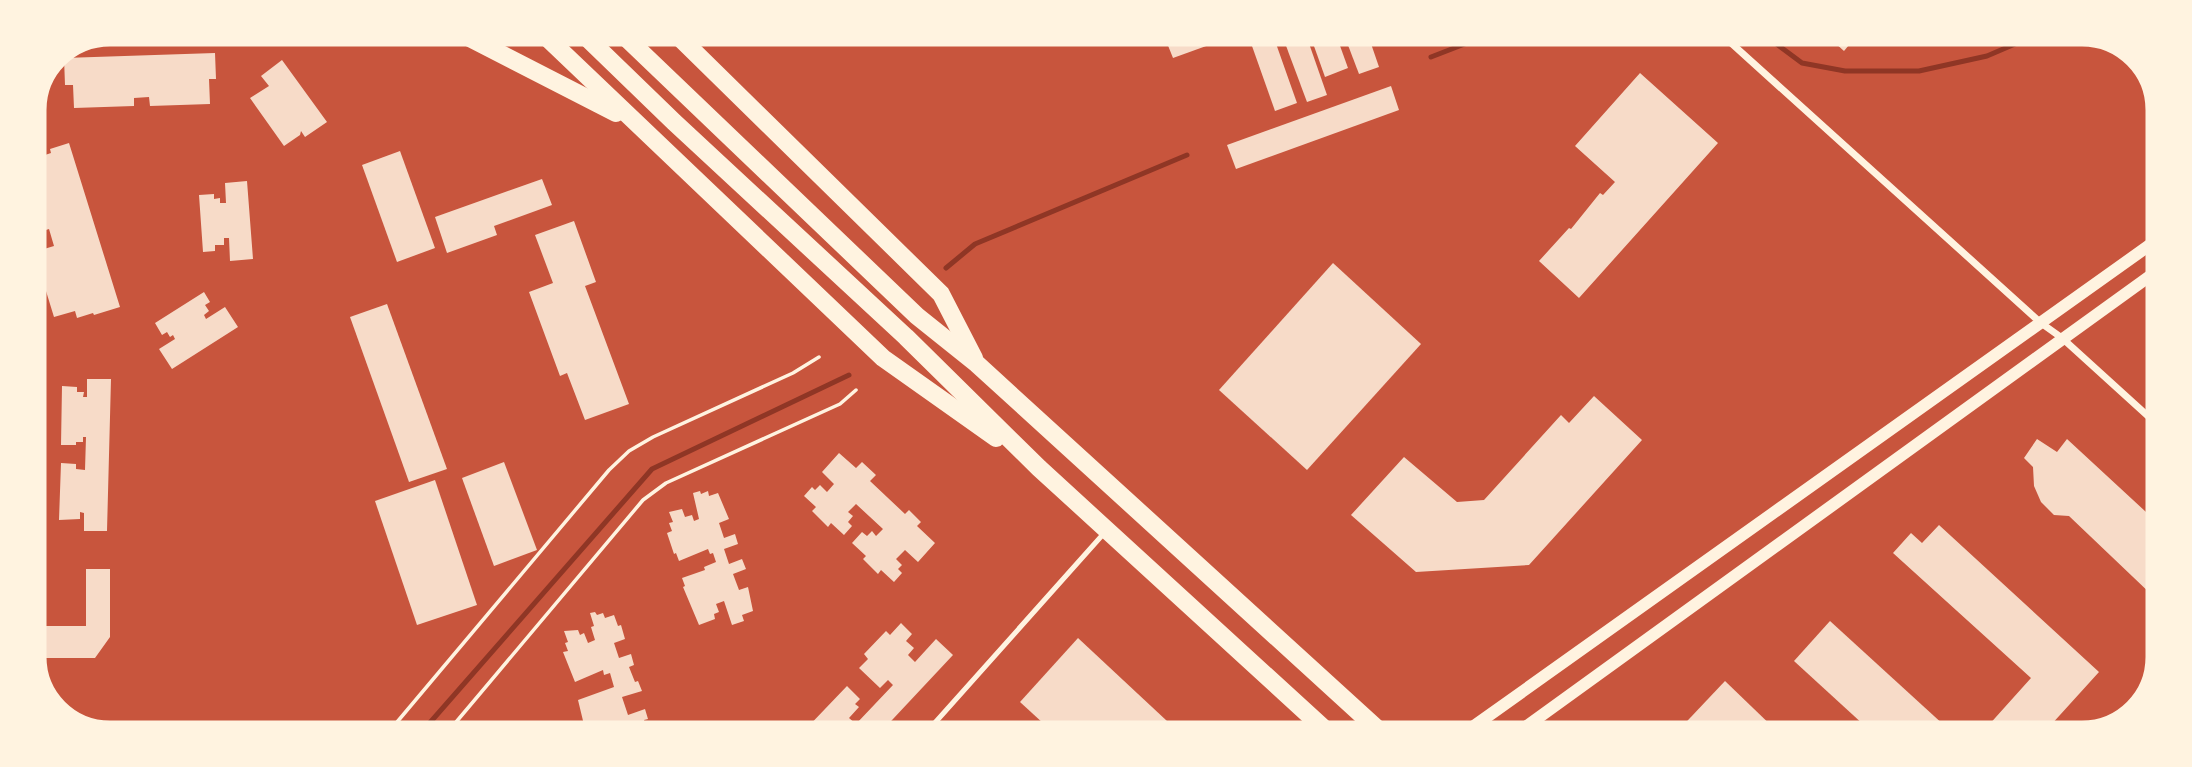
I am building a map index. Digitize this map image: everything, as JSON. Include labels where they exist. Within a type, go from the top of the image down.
[{"type":"main road","points":[[478,42],[634,122]]},
{"type":"main road","points":[[551,42],[883,358],[1039,468]]},
{"type":"main road","points":[[591,42],[906,337],[1039,468],[1320,725]]},
{"type":"main road","points":[[630,42],[918,317],[977,365],[1373,725]]},
{"type":"main road","points":[[684,42],[941,294],[977,365]]},
{"type":"street","points":[[1730,42],[2040,323],[2062,338],[2150,418]]},
{"type":"street","points":[[1475,725],[2150,245]]},
{"type":"street","points":[[1528,725],[2150,276]]},
{"type":"lane","points":[[933,725],[1107,530]]},
{"type":"path","points":[[395,725],[609,470],[629,451],[653,437],[793,373],[819,357]]},
{"type":"path","points":[[454,725],[643,500],[666,484],[841,404],[856,390]]},
{"type":"building","points":[[1167,42],[1217,42],[1173,58]]},
{"type":"building","points":[[1275,42],[1297,103],[1275,111],[1252,46]]},
{"type":"building","points":[[1285,42],[1308,42],[1327,95],[1307,102]]},
{"type":"building","points":[[1313,42],[1339,42],[1348,68],[1325,77]]},
{"type":"building","points":[[1347,42],[1370,42],[1379,67],[1359,74]]},
{"type":"building","points":[[1834,42],[1852,42],[1844,51]]},
{"type":"building","points":[[215,53],[216,79],[209,79],[210,104],[150,106],[149,97],[134,98],[134,106],[74,108],[73,85],[65,85],[64,60],[67,58]]},
{"type":"building","points":[[282,60],[327,122],[305,137],[301,131],[300,135],[284,146],[250,98],[269,86],[261,76]]},
{"type":"building","points":[[1640,73],[1718,143],[1579,298],[1539,261],[1569,228],[1571,229],[1600,193],[1603,195],[1615,182],[1575,146]]},
{"type":"building","points":[[1391,86],[1399,110],[1236,169],[1227,145]]},
{"type":"building","points":[[69,143],[120,307],[77,318],[75,311],[54,317],[42,278],[42,250],[54,246],[49,229],[42,231],[42,156],[51,153],[50,149]]},
{"type":"building","points":[[400,151],[435,248],[397,262],[362,165]]},
{"type":"building","points":[[542,179],[552,205],[494,226],[497,235],[447,253],[435,217]]},
{"type":"building","points":[[247,181],[253,259],[230,261],[229,238],[224,238],[224,245],[215,245],[215,251],[203,252],[199,195],[214,194],[214,199],[220,198],[220,203],[226,203],[225,183]]},
{"type":"building","points":[[574,221],[596,282],[585,286],[629,404],[585,420],[567,373],[560,376],[529,292],[553,283],[535,235]]},
{"type":"building","points":[[1333,263],[1421,344],[1307,470],[1219,390]]},
{"type":"building","points":[[204,292],[210,302],[205,305],[209,311],[204,315],[206,319],[225,307],[238,327],[172,369],[159,349],[175,339],[167,332],[162,335],[155,323]]},
{"type":"building","points":[[387,304],[447,469],[409,482],[350,317]]},
{"type":"building","points":[[87,379],[111,379],[107,531],[84,531],[84,513],[80,512],[80,519],[59,520],[61,463],[76,464],[76,469],[85,470],[86,437],[83,437],[83,442],[76,442],[76,445],[61,445],[62,386],[77,387],[77,392],[84,392],[83,397],[87,397]]},
{"type":"building","points":[[1594,396],[1642,440],[1529,565],[1416,572],[1351,515],[1404,457],[1457,502],[1484,500],[1561,415],[1569,423]]},
{"type":"building","points":[[2037,439],[2057,452],[2067,439],[2150,516],[2150,593],[2069,516],[2054,515],[2041,502],[2034,486],[2033,467],[2024,458]]},
{"type":"building","points":[[839,453],[856,468],[862,462],[876,475],[870,481],[905,514],[909,510],[921,522],[917,526],[935,543],[918,562],[905,550],[896,559],[902,565],[898,569],[902,573],[894,582],[881,570],[878,574],[863,559],[866,556],[852,543],[862,532],[867,536],[872,531],[876,536],[883,529],[856,504],[848,512],[853,516],[848,522],[852,526],[844,535],[831,523],[828,527],[812,511],[816,507],[804,496],[812,487],[815,490],[820,485],[827,492],[834,484],[822,472]]},
{"type":"building","points":[[504,462],[537,550],[494,566],[462,478]]},
{"type":"building","points":[[435,480],[477,605],[417,625],[375,501]]},
{"type":"building","points":[[700,491],[701,494],[708,491],[709,496],[718,493],[729,519],[719,523],[724,538],[735,534],[738,544],[724,549],[729,564],[742,559],[746,569],[733,574],[739,590],[748,587],[753,611],[742,615],[744,621],[732,625],[724,601],[716,604],[719,612],[714,614],[715,619],[699,625],[683,587],[682,578],[705,570],[704,567],[716,562],[713,553],[710,554],[708,549],[679,561],[667,533],[672,531],[669,523],[673,522],[669,512],[682,509],[685,517],[692,515],[694,521],[699,519],[693,493]]},
{"type":"building","points":[[1939,525],[2099,672],[2051,725],[1989,725],[2031,678],[1893,553],[1911,533],[1922,543]]},
{"type":"building","points":[[86,569],[110,569],[110,637],[95,658],[43,658],[43,626],[86,626]]},
{"type":"building","points":[[590,613],[603,613],[605,618],[614,615],[618,626],[621,625],[625,639],[614,643],[619,658],[631,654],[634,665],[629,667],[642,691],[622,697],[628,715],[645,709],[648,719],[644,720],[646,725],[584,725],[578,700],[614,687],[610,673],[604,675],[603,670],[575,682],[563,652],[568,651],[564,631],[578,630],[580,635],[584,633],[588,643],[595,640]]},
{"type":"building","points":[[1830,621],[1944,725],[1864,725],[1794,661]]},
{"type":"building","points":[[901,623],[912,634],[906,641],[914,648],[908,655],[915,662],[936,639],[953,655],[887,725],[810,725],[847,686],[860,699],[855,704],[859,707],[849,718],[856,724],[893,685],[888,680],[880,688],[859,668],[868,659],[864,654],[886,631],[890,635]]},
{"type":"building","points":[[1078,638],[1171,725],[1045,725],[1020,702]]},
{"type":"building","points":[[1725,681],[1771,725],[1683,725]]},
{"type":"waterway","points":[[1431,57],[1470,42]]},
{"type":"waterway","points":[[1774,42],[1802,63],[1845,71],[1919,71],[1987,56],[2019,42]]},
{"type":"waterway","points":[[946,268],[975,244],[1187,155]]},
{"type":"waterway","points":[[428,725],[652,469],[849,375]]}]
